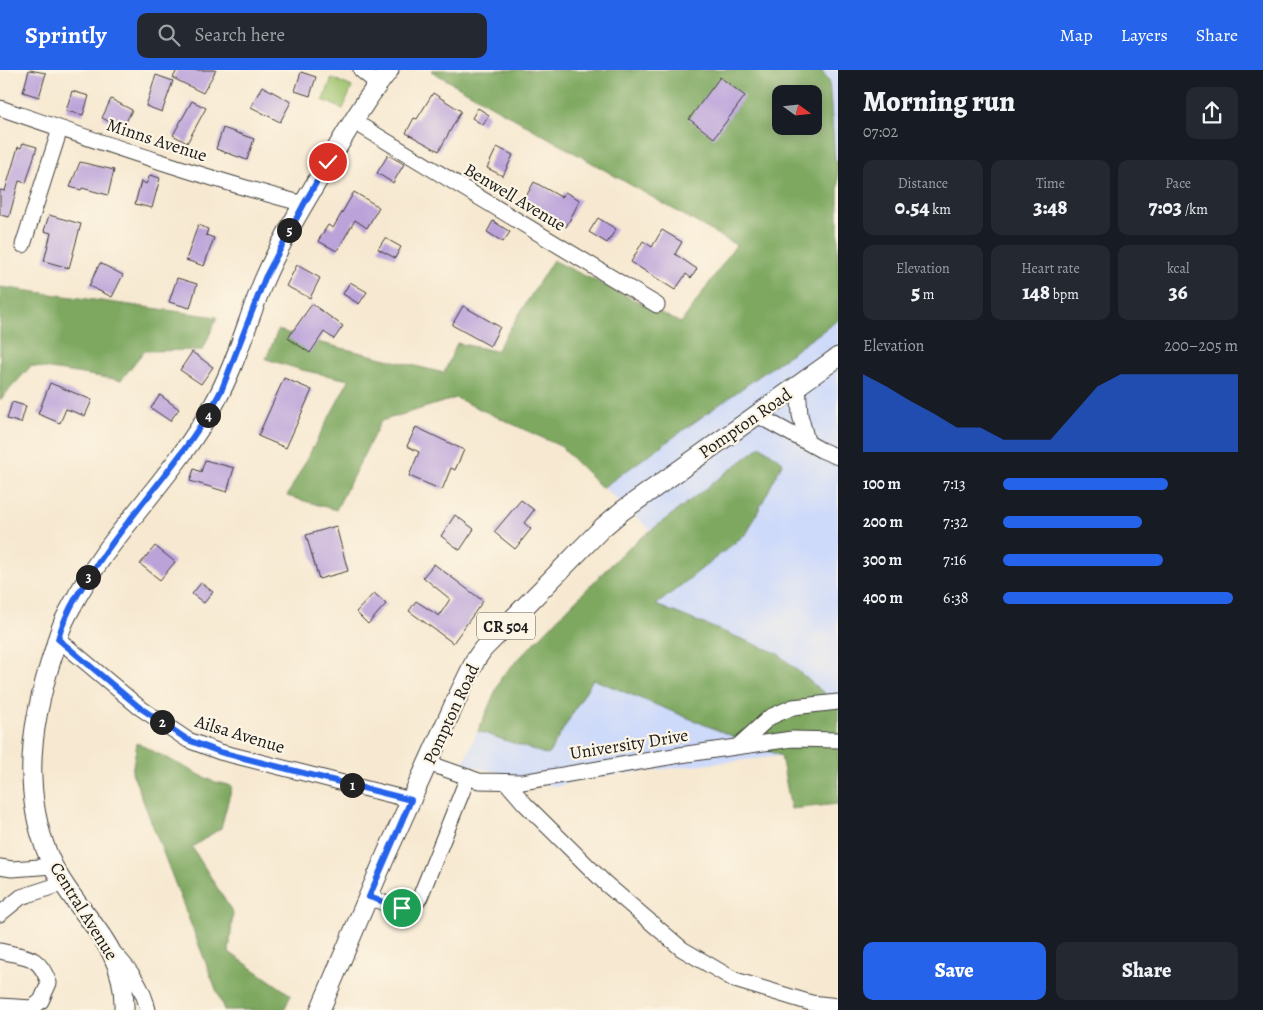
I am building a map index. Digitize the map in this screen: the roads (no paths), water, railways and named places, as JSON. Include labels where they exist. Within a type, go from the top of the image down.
[{"type":"main road","name":"Central Avenue","points":[[124,1010],[123,981],[111,950],[103,936],[76,902],[53,866],[37,818],[32,794],[32,773],[35,727],[42,686],[67,613],[88,577],[185,449],[213,406],[222,389],[265,278],[304,204],[353,121],[383,77]]},
{"type":"main road","name":"Pompton Road","points":[[320,1010],[411,800],[476,659],[602,528],[622,511],[838,357]]},
{"type":"street","points":[[361,70],[383,77]]},
{"type":"street","name":"Minns Avenue","points":[[0,108],[161,162],[304,204]]},
{"type":"street","name":"Benwell Avenue","points":[[353,121],[657,305]]},
{"type":"street","points":[[24,245],[60,129]]},
{"type":"street","points":[[798,385],[800,415],[807,441]]},
{"type":"street","points":[[758,414],[821,450],[838,457]]},
{"type":"street","name":"Ailsa Avenue","points":[[58,639],[139,707],[188,740],[220,752],[411,800]]},
{"type":"street","points":[[738,746],[770,717],[793,708],[838,702]]},
{"type":"street","name":"University Drive","points":[[428,763],[479,781],[522,782],[738,746],[792,739],[838,740]]},
{"type":"street","points":[[369,897],[402,908],[408,909],[414,905],[420,897],[468,777]]},
{"type":"street","points":[[506,782],[606,884],[682,949],[735,980],[811,1003],[838,1006]]},
{"type":"street","points":[[0,867],[12,869],[53,866]]},
{"type":"street","points":[[0,914],[21,897],[64,883]]},
{"type":"street","points":[[0,950],[33,959],[42,967],[49,983],[41,1001],[32,1008],[0,1006]]},
{"type":"street","points":[[111,950],[134,976],[142,991],[148,1010]]}]
